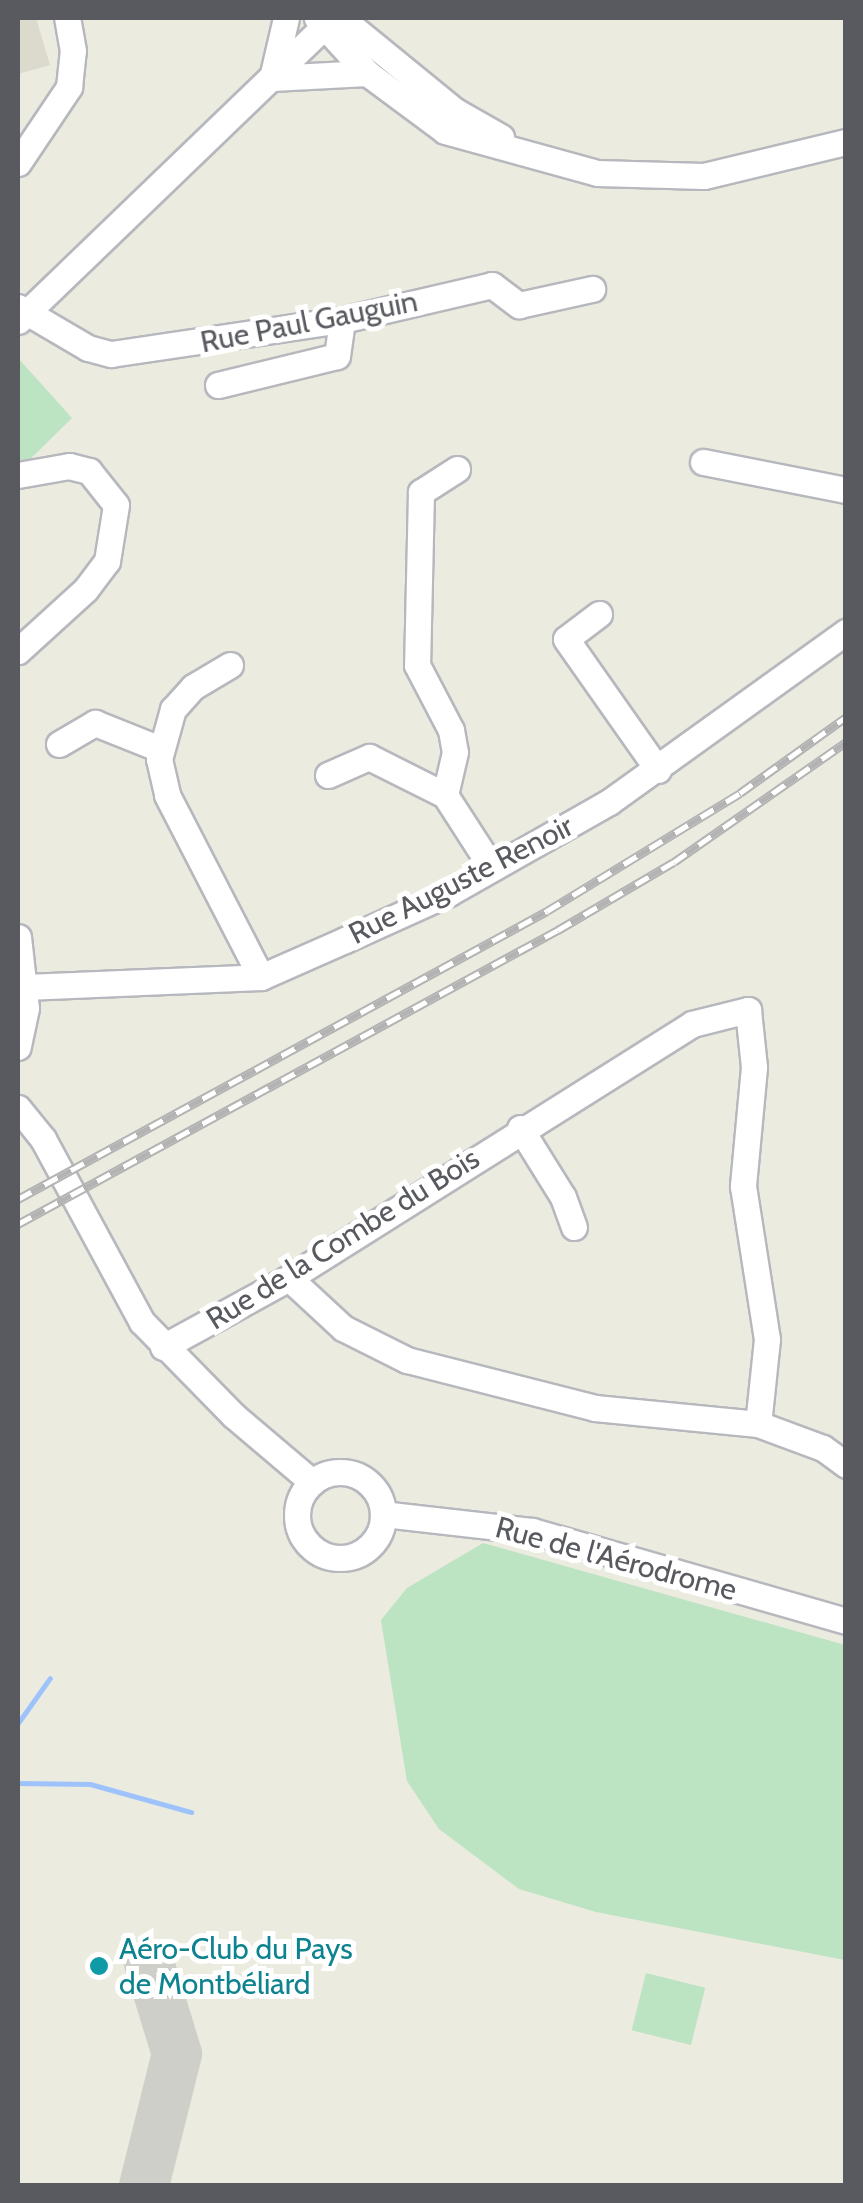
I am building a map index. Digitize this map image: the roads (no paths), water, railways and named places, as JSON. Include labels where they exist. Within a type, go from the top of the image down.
[{"type":"street","points":[[18,163],[70,87],[74,51],[67,18]]},
{"type":"street","points":[[286,18],[272,78],[368,73]]},
{"type":"street","points":[[329,20],[368,73],[444,130],[540,160],[598,173],[704,176],[846,142]]},
{"type":"street","points":[[329,20],[455,111],[540,160]]},
{"type":"street","name":"Rue Paul Gauguin","points":[[329,20],[20,314],[111,354],[342,320],[492,285],[519,305],[592,289]]},
{"type":"street","points":[[218,385],[337,356],[342,320]]},
{"type":"street","points":[[703,462],[846,490]]},
{"type":"street","points":[[18,476],[69,466],[89,471],[116,505],[107,561],[18,651]]},
{"type":"street","points":[[444,795],[455,752],[452,730],[417,665],[421,492],[457,469]]},
{"type":"street","points":[[599,614],[566,639],[658,770]]},
{"type":"street","name":"Rue Auguste Renoir","points":[[26,986],[128,987],[261,976],[492,868],[658,770],[846,632]]},
{"type":"street","points":[[230,665],[193,687],[173,709],[160,750],[168,794],[261,976]]},
{"type":"street","points":[[59,744],[95,723],[160,750]]},
{"type":"street","points":[[328,775],[369,757],[444,795],[492,868]]},
{"type":"street","points":[[18,936],[26,986],[18,1047]]},
{"type":"street","name":"Rue de la Combe du Bois","points":[[164,1347],[289,1278],[520,1128],[692,1024],[748,1010],[754,1067],[743,1186],[767,1339],[758,1424]]},
{"type":"street","points":[[18,1108],[43,1140],[129,1302],[164,1347],[312,1482]]},
{"type":"street","points":[[520,1128],[563,1196],[574,1227]]},
{"type":"street","points":[[289,1278],[343,1328],[407,1360],[595,1408],[758,1424],[823,1448],[846,1465]]},
{"type":"street","points":[[351,1473],[374,1488],[383,1514],[374,1542],[362,1551],[323,1554],[305,1539],[297,1516],[312,1482],[351,1473]]},
{"type":"street","name":"Rue de l'Aérodrome","points":[[383,1514],[532,1531],[846,1622]]},
{"type":"waterway","points":[[18,1723],[50,1678]]},
{"type":"waterway","points":[[18,1783],[90,1784],[191,1812]]},
{"type":"railway","points":[[18,1199],[547,911],[740,793],[846,717]]},
{"type":"railway","points":[[18,1224],[558,930],[674,862],[846,742]]},
{"type":"place","name":"Aéro-Club du Pays de Montbéliard","points":[[99,1966]]}]
